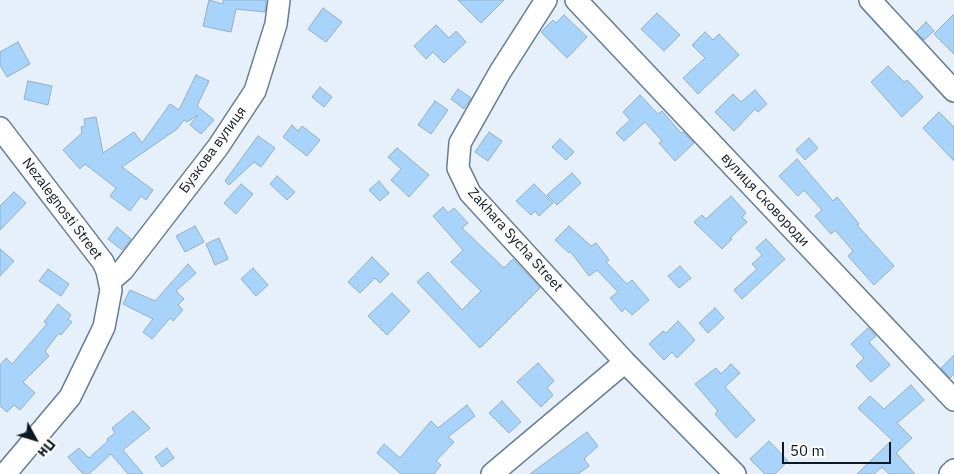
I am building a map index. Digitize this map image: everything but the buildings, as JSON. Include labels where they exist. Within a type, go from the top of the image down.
[{"type":"street","name":"Бузкова вулиця","points":[[110,281],[123,270],[218,147],[255,91],[276,24],[279,0]]},
{"type":"street","name":"Zakhara Sycha Street","points":[[546,0],[500,72],[460,143],[458,168],[470,193],[626,362],[736,474]]},
{"type":"street","name":"вулиця Сковороди","points":[[576,0],[954,400]]},
{"type":"street","points":[[870,0],[954,91]]},
{"type":"street","name":"Nezalegnosti Street","points":[[0,128],[103,262],[110,281],[108,315],[79,382],[62,409],[6,474]]},
{"type":"street","points":[[492,474],[626,362]]},
{"type":"street","points":[[950,474],[954,470]]}]
